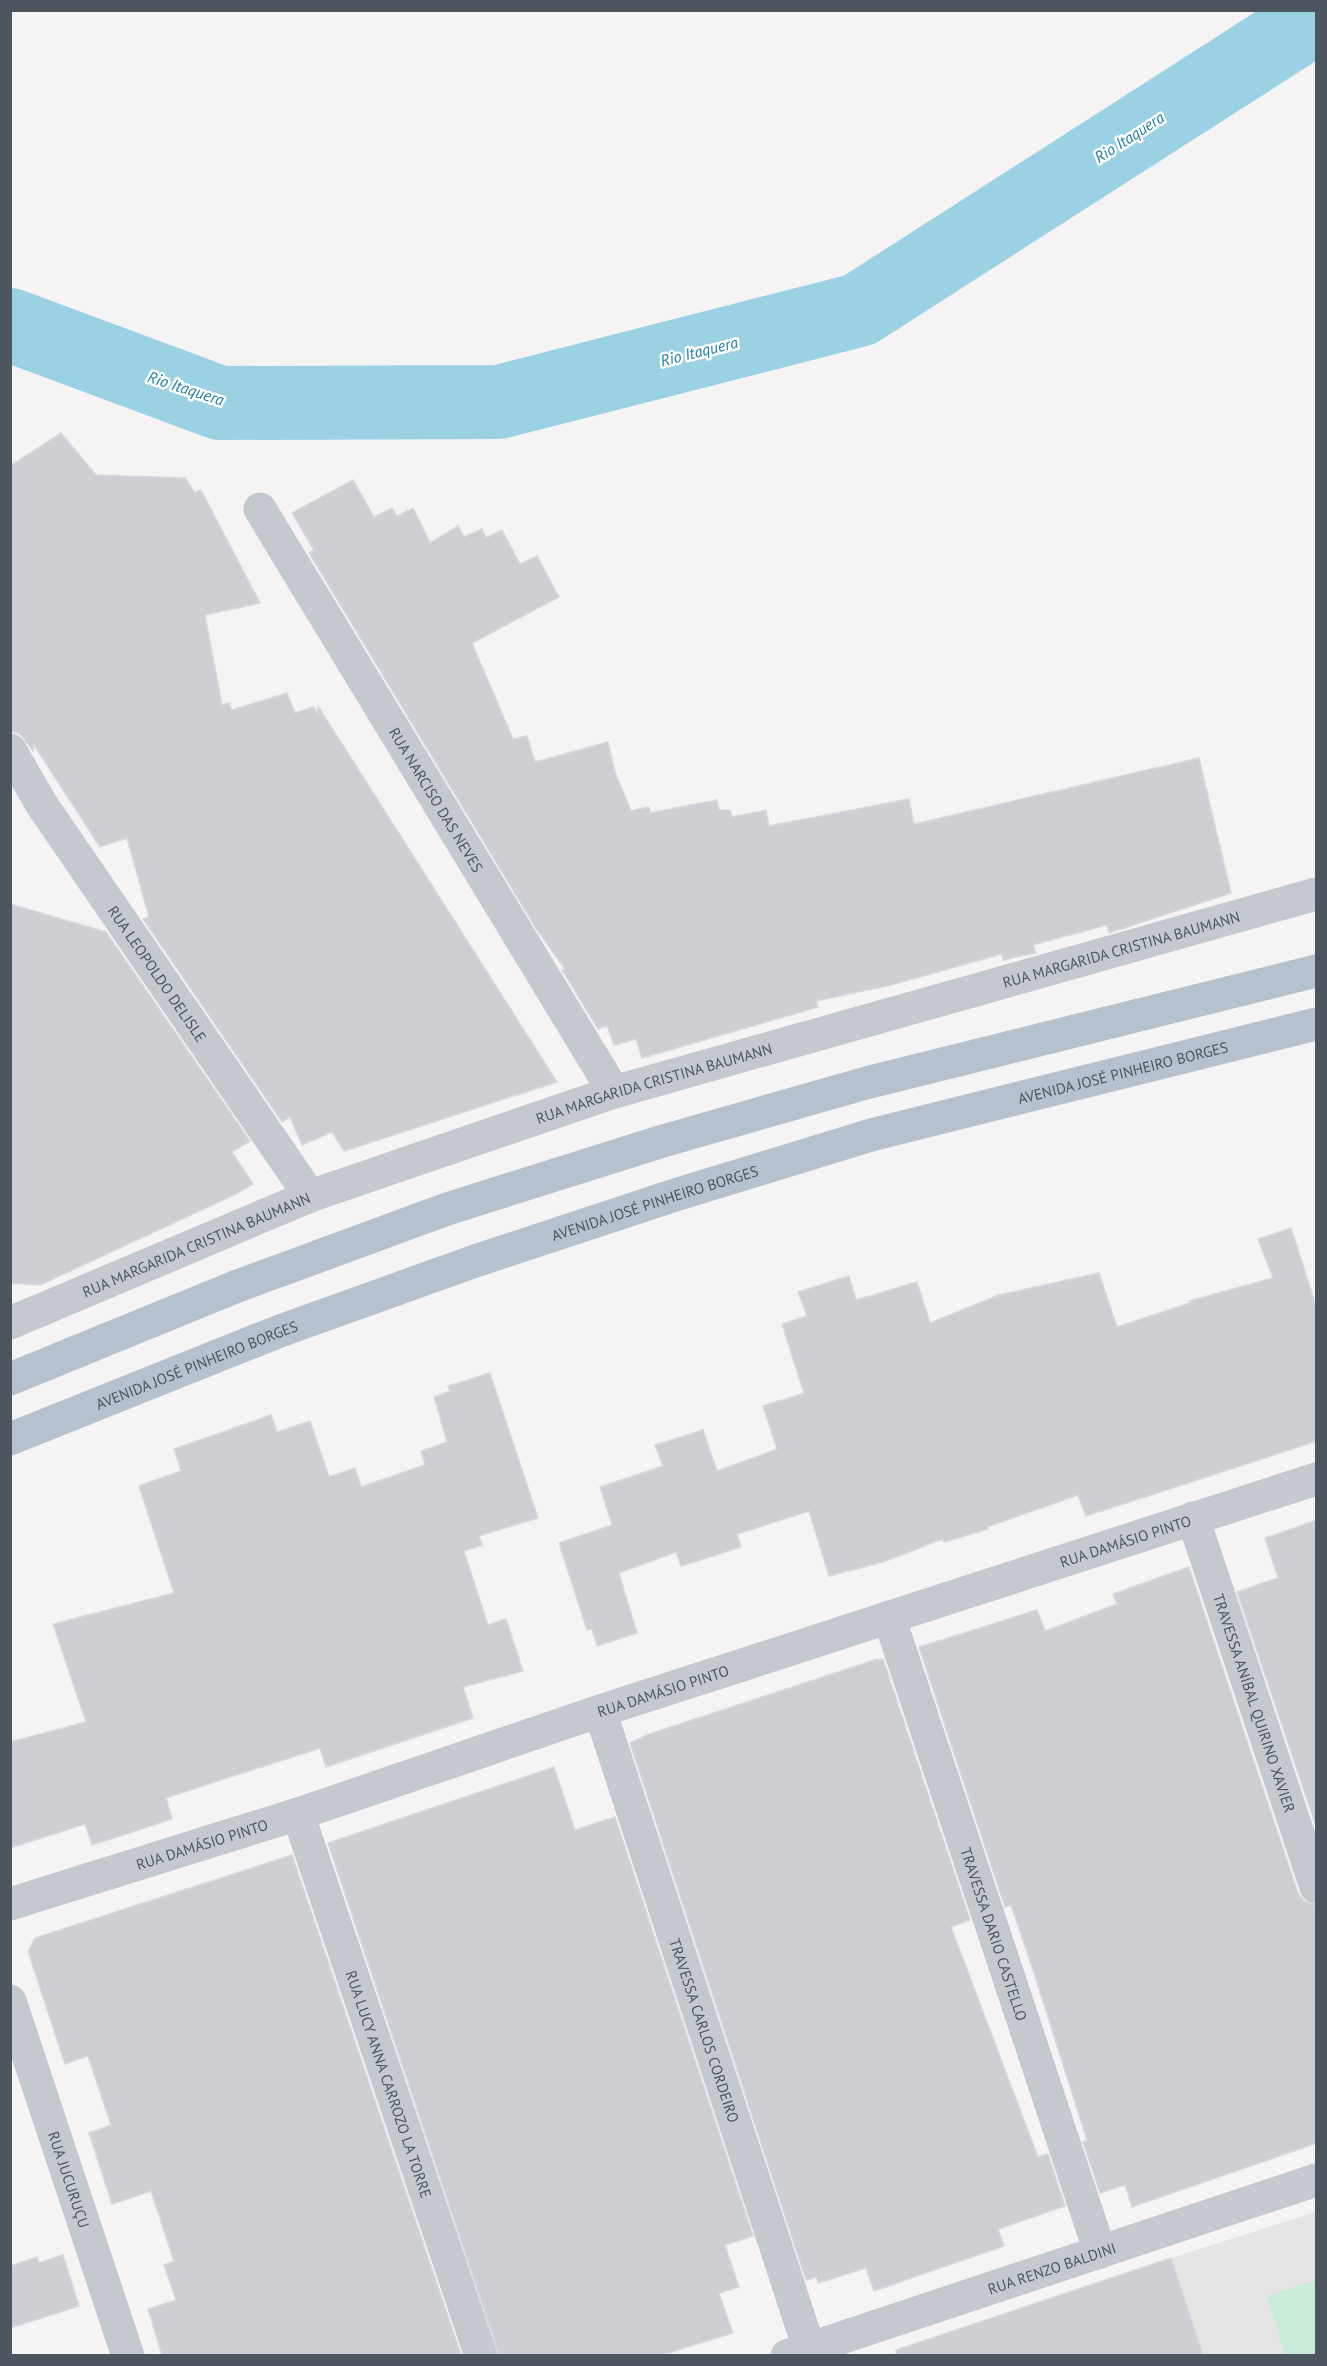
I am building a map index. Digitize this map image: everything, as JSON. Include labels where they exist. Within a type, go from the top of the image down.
[{"type":"main road","points":[[10,1379],[257,1279],[447,1209],[663,1141],[867,1083],[1317,971]]},
{"type":"main road","name":"AVENIDA JOSÉ PINHEIRO BORGES","points":[[10,1439],[279,1331],[475,1261],[672,1196],[872,1135],[1317,1024]]},
{"type":"street","name":"RUA NARCISO DAS NEVES","points":[[260,510],[614,1092]]},
{"type":"street","name":"RUA LEOPOLDO DELISLE","points":[[10,750],[42,805],[309,1196]]},
{"type":"street","name":"RUA MARGARIDA CRISTINA BAUMANN","points":[[10,1323],[309,1196],[614,1092],[1317,894]]},
{"type":"street","name":"RUA DAMÁSIO PINTO","points":[[10,1904],[298,1814],[600,1711],[1317,1479]]},
{"type":"street","name":"TRAVESSA ANÍBAL QUIRINO XAVIER","points":[[1193,1518],[1317,1887]]},
{"type":"street","name":"TRAVESSA DARIO CASTELLO","points":[[889,1617],[1100,2252]]},
{"type":"street","name":"TRAVESSA CARLOS CORDEIRO","points":[[600,1711],[798,2352]]},
{"type":"street","name":"RUA LUCY ANNA CARROZO LA TORRE","points":[[298,1814],[481,2355]]},
{"type":"street","name":"RUA JUCURUÇU","points":[[10,2001],[128,2355]]},
{"type":"street","name":"RUA RENZO BALDINI","points":[[798,2352],[1317,2180]]},
{"type":"shaded area","points":[[1316,2212],[1316,2355],[1203,2355],[1171,2258]]},
{"type":"green space","points":[[1316,2280],[1316,2355],[1285,2355],[1267,2296]]},
{"type":"building","points":[[61,433],[96,475],[185,478],[195,493],[201,490],[260,603],[205,615],[222,705],[229,703],[232,710],[287,693],[295,713],[314,707],[318,715],[318,706],[557,1082],[344,1151],[332,1132],[302,1145],[290,1117],[282,1122],[143,919],[149,917],[127,838],[100,847],[34,745],[33,751],[20,734],[10,731],[10,466]]},
{"type":"building","points":[[353,480],[374,517],[392,508],[397,516],[413,508],[430,543],[458,526],[464,537],[482,529],[486,538],[502,530],[520,564],[537,556],[559,597],[472,643],[513,739],[527,736],[535,762],[608,742],[615,772],[631,811],[649,807],[650,813],[717,800],[719,810],[730,810],[732,817],[766,810],[769,826],[909,799],[914,824],[1199,758],[1231,893],[1109,933],[1107,925],[1033,945],[1036,953],[1003,960],[1002,954],[891,985],[816,1001],[818,1007],[642,1058],[636,1039],[614,1045],[607,1025],[598,1029],[562,970],[565,969],[537,930],[309,553],[314,550],[292,513]]},
{"type":"building","points":[[10,904],[106,932],[250,1141],[232,1152],[253,1184],[40,1285],[10,1283]]},
{"type":"building","points":[[1291,1228],[1317,1309],[1317,1441],[1086,1516],[1078,1495],[987,1527],[988,1529],[944,1542],[943,1539],[883,1562],[829,1576],[809,1511],[737,1534],[741,1547],[681,1566],[676,1552],[619,1573],[637,1633],[597,1646],[592,1629],[587,1630],[559,1543],[612,1525],[600,1487],[663,1466],[655,1445],[703,1430],[717,1471],[777,1449],[763,1406],[804,1393],[782,1324],[807,1316],[798,1292],[849,1276],[856,1300],[917,1282],[930,1323],[999,1295],[1099,1273],[1117,1327],[1190,1303],[1189,1301],[1273,1278],[1258,1239]]},
{"type":"building","points":[[490,1373],[538,1518],[479,1536],[482,1545],[464,1551],[488,1625],[506,1619],[523,1671],[463,1687],[473,1718],[326,1767],[320,1748],[166,1798],[172,1819],[92,1845],[85,1824],[10,1848],[10,1742],[86,1722],[53,1624],[174,1593],[139,1486],[181,1471],[174,1449],[271,1415],[277,1432],[310,1421],[329,1477],[355,1468],[361,1487],[425,1465],[421,1451],[447,1442],[434,1397],[450,1391],[448,1386]]},
{"type":"building","points":[[1317,1520],[1317,1829],[1237,1592],[1278,1578],[1265,1538]]},
{"type":"building","points":[[1189,1567],[1298,1893],[1304,1901],[1317,1905],[1317,2143],[1132,2207],[1125,2185],[1100,2193],[1083,2142],[1087,2140],[1035,1976],[1011,1905],[1005,1907],[919,1647],[1037,1610],[1045,1631],[1117,1604],[1113,1594]]},
{"type":"building","points":[[877,1659],[883,1659],[970,1920],[951,1927],[1038,2157],[1048,2154],[1065,2206],[998,2229],[1004,2246],[874,2291],[866,2268],[818,2283],[817,2277],[806,2280],[630,1743],[647,1735]]},
{"type":"building","points":[[554,1767],[575,1830],[615,1817],[753,2236],[725,2245],[739,2287],[719,2293],[733,2333],[662,2355],[499,2355],[328,1843]]},
{"type":"building","points":[[292,1855],[461,2355],[162,2355],[148,2309],[176,2300],[164,2265],[174,2261],[151,2191],[112,2204],[89,2133],[111,2125],[88,2056],[65,2064],[28,1951],[35,1938]]},
{"type":"building","points":[[63,2255],[79,2306],[10,2328],[10,2266],[37,2257],[39,2263]]},
{"type":"building","points":[[1171,2258],[1203,2355],[897,2355],[896,2350]]},
{"type":"waterway","name":"Rio Itaquera","points":[[10,325],[220,403],[499,402],[859,310],[1316,17]]}]
